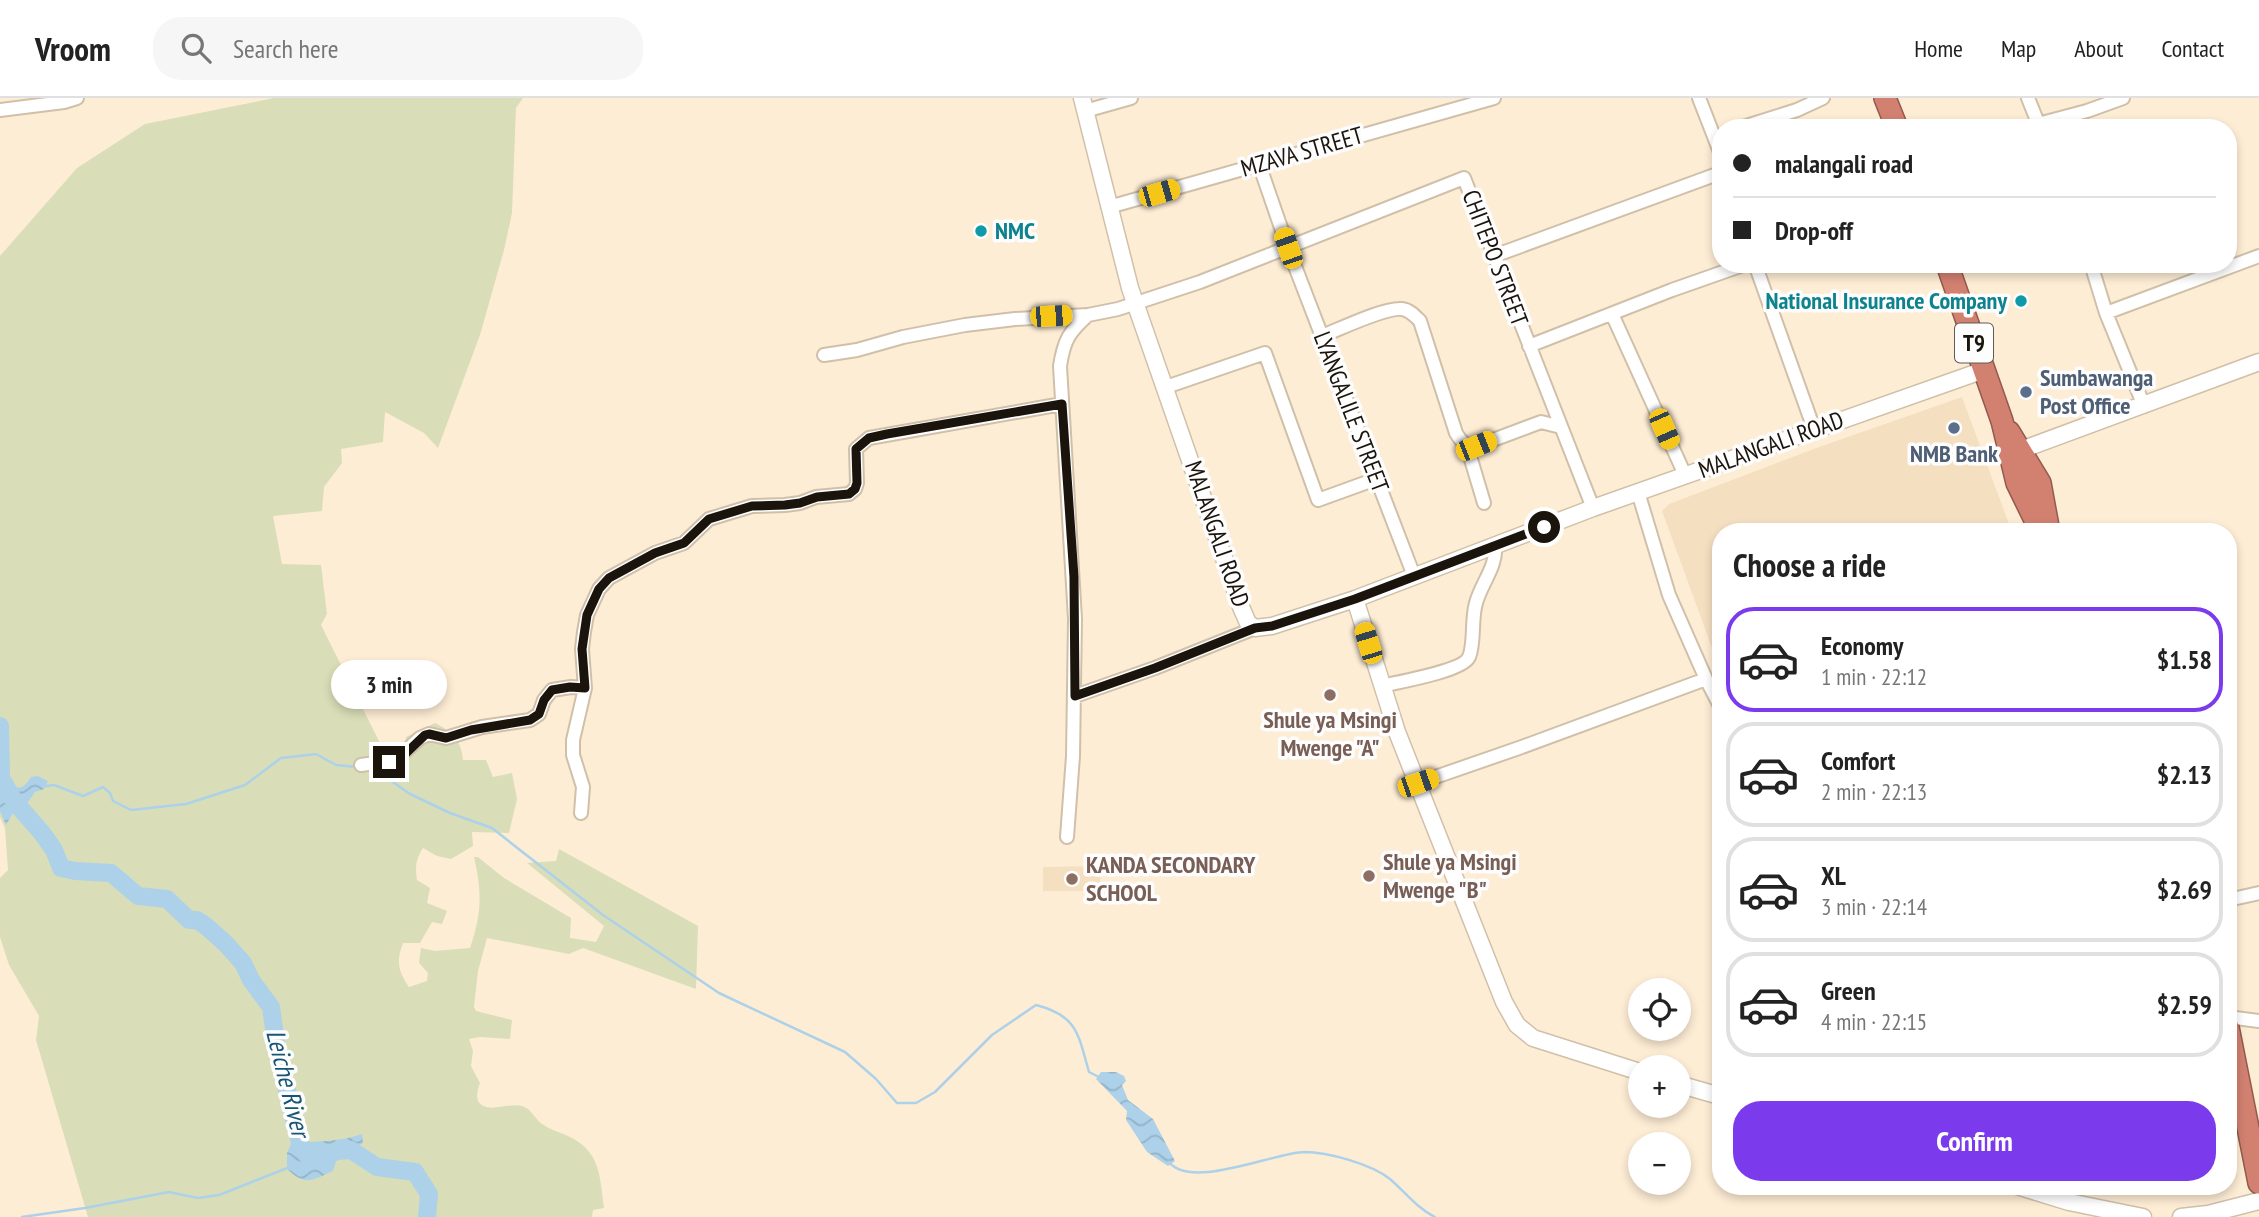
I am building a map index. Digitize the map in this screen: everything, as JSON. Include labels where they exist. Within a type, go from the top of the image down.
[{"type":"highway","points":[[1885,98],[1893,119]]},
{"type":"highway","name":"T9","points":[[1950,273],[2002,421],[2045,523]]},
{"type":"highway","name":"T9","points":[[2002,421],[2021,450],[2039,523]]},
{"type":"highway","points":[[2237,1072],[2259,1183]]},
{"type":"street","points":[[0,110],[77,98]]},
{"type":"street","points":[[1084,105],[1131,98]]},
{"type":"street","name":"MZAVA STREET","points":[[1109,207],[1494,98]]},
{"type":"street","points":[[1699,98],[1712,123]]},
{"type":"street","points":[[1761,119],[1795,104],[1823,98]]},
{"type":"street","points":[[2028,98],[2036,119]]},
{"type":"street","points":[[2061,119],[2123,98]]},
{"type":"street","name":"MALANGALI ROAD","points":[[1084,105],[1136,303],[1241,607],[1248,623],[1255,628],[1272,626],[1355,599],[1593,508],[1984,370]]},
{"type":"street","name":"LYANGALILE STREET","points":[[1259,164],[1288,248],[1413,576]]},
{"type":"street","name":"CHITEPO STREET","points":[[824,355],[965,326],[1027,318],[1088,315],[1136,303],[1288,248],[1467,176],[1494,256],[1593,508]]},
{"type":"street","points":[[1494,256],[1712,176]]},
{"type":"street","points":[[2237,264],[2259,256]]},
{"type":"street","points":[[1529,346],[1720,273]]},
{"type":"street","points":[[1758,273],[1814,429]]},
{"type":"street","points":[[2094,273],[2106,313],[2144,406]]},
{"type":"street","points":[[2106,313],[2213,273]]},
{"type":"street","points":[[1322,336],[1389,311],[1401,309],[1411,312],[1420,321],[1456,433],[1462,443],[1476,446],[1541,422],[1561,427]]},
{"type":"street","points":[[1612,314],[1685,475]]},
{"type":"street","points":[[1067,837],[1075,696],[1074,577],[1060,366],[1063,343],[1088,315]]},
{"type":"street","points":[[1166,387],[1265,353],[1318,500],[1376,479]]},
{"type":"street","points":[[2021,450],[2259,362]]},
{"type":"street","points":[[581,813],[583,787],[573,755],[573,740],[585,688],[582,649],[587,615],[599,589],[609,578],[655,553],[684,543],[709,519],[752,506],[785,505],[817,497],[849,494],[857,483],[856,449],[869,438],[1062,404]]},
{"type":"street","points":[[1467,446],[1484,503]]},
{"type":"street","points":[[1638,492],[1669,595],[1712,691]]},
{"type":"street","points":[[1382,686],[1455,667],[1467,661],[1473,615],[1481,587],[1494,561],[1494,547]]},
{"type":"street","points":[[1355,599],[1382,686],[1418,783],[1504,1002],[1517,1025],[1533,1038],[1628,1068]]},
{"type":"street","points":[[1075,696],[1166,664],[1255,628]]},
{"type":"street","points":[[1418,783],[1706,679]]},
{"type":"street","points":[[361,765],[396,760],[429,734],[446,738],[471,730],[530,720],[539,714],[544,700],[552,690],[585,688]]},
{"type":"street","points":[[2237,898],[2259,894]]},
{"type":"street","points":[[2237,1018],[2259,1021]]},
{"type":"street","points":[[1691,1088],[1712,1094]]},
{"type":"street","points":[[2046,1195],[2143,1217]]},
{"type":"street","points":[[2181,1217],[2208,1214],[2259,1201]]},
{"type":"shaded area","points":[[1962,397],[2009,523],[1712,523],[1712,648],[1662,511],[1669,504]]},
{"type":"shaded area","name":"KANDA SECONDARY SCHOOL","points":[[1100,866],[1101,891],[1043,891],[1043,867]]},
{"type":"green space","points":[[274,98],[523,98],[516,108],[512,213],[504,250],[480,335],[438,448],[424,433],[385,412],[383,442],[341,449],[342,463],[324,487],[322,511],[273,516],[282,564],[321,565],[327,614],[321,625],[387,757],[405,751],[406,737],[435,723],[455,737],[463,760],[486,760],[493,777],[512,773],[517,799],[509,833],[472,832],[473,846],[451,859],[437,856],[423,848],[419,856],[417,880],[430,888],[427,903],[447,911],[442,924],[432,922],[420,943],[403,943],[399,966],[409,987],[427,981],[428,973],[419,963],[421,948],[435,951],[470,948],[480,902],[474,857],[478,857],[504,878],[571,918],[570,938],[596,942],[604,926],[527,863],[556,861],[559,849],[698,926],[696,989],[583,948],[569,954],[487,938],[478,971],[474,1007],[476,1011],[512,1020],[510,1039],[469,1039],[473,1051],[471,1066],[480,1083],[478,1099],[488,1107],[525,1107],[542,1124],[572,1138],[589,1151],[597,1168],[604,1208],[593,1210],[592,1217],[88,1217],[36,1040],[39,1016],[9,965],[0,937],[0,878],[8,870],[5,828],[0,817],[0,256],[77,168],[145,124]]},
{"type":"water","points":[[0,766],[4,766],[14,786],[22,787],[31,777],[38,776],[48,781],[44,789],[35,792],[23,809],[15,810],[6,825],[0,811]]},
{"type":"water","points":[[1101,1072],[1116,1072],[1124,1076],[1126,1081],[1122,1085],[1128,1100],[1153,1119],[1175,1161],[1168,1166],[1147,1152],[1126,1120],[1127,1111],[1096,1079]]},
{"type":"water","points":[[362,1134],[363,1143],[337,1158],[333,1171],[305,1180],[287,1169],[287,1153],[291,1144],[336,1140]]},
{"type":"waterway","name":"Leiche River","points":[[0,726],[1,778],[14,801],[54,850],[61,868],[111,873],[138,896],[167,899],[189,920],[197,920],[206,926],[243,963],[251,980],[271,1007],[277,1050],[300,1143],[306,1154],[323,1157],[337,1151],[351,1150],[377,1167],[415,1172],[429,1194],[427,1217]]},
{"type":"waterway","points":[[46,786],[54,785],[83,796],[103,787],[110,793],[113,801],[131,810],[186,804],[245,785],[281,758],[316,754],[336,765],[356,767]]},
{"type":"waterway","points":[[373,768],[410,794],[450,813],[492,828],[603,915],[719,993],[845,1052],[876,1079],[897,1103],[916,1103],[935,1092],[992,1035],[1036,1005],[1050,1009],[1068,1021],[1078,1037],[1089,1072],[1099,1077]]},
{"type":"waterway","points":[[1169,1162],[1180,1170],[1195,1172],[1233,1168],[1304,1152],[1325,1154],[1361,1164],[1382,1174],[1435,1217]]},
{"type":"waterway","points":[[22,1217],[169,1192],[198,1198],[219,1195],[290,1167]]},
{"type":"place","name":"NMC","points":[[981,231]]},
{"type":"place","name":"National Insurance Company","points":[[2021,301]]},
{"type":"place","name":"Sumbawanga Post Office","points":[[2026,392]]},
{"type":"place","name":"NMB Bank","points":[[1954,428]]},
{"type":"place","name":"Shule ya Msingi Mwenge \"A\"","points":[[1330,695]]},
{"type":"place","name":"Shule ya Msingi Mwenge \"B\"","points":[[1369,876]]},
{"type":"place","name":"KANDA SECONDARY SCHOOL","points":[[1072,879]]},
{"type":"route","points":[[389,762],[403,756],[425,735],[433,734],[446,738],[471,730],[530,720],[539,714],[544,700],[552,690],[585,688],[582,649],[587,615],[599,589],[609,578],[655,553],[684,543],[709,519],[752,506],[785,505],[817,497],[849,494],[857,483],[856,449],[869,438],[887,434],[1062,404],[1072,531],[1075,696],[1255,628],[1272,626],[1355,599],[1544,527]]}]
